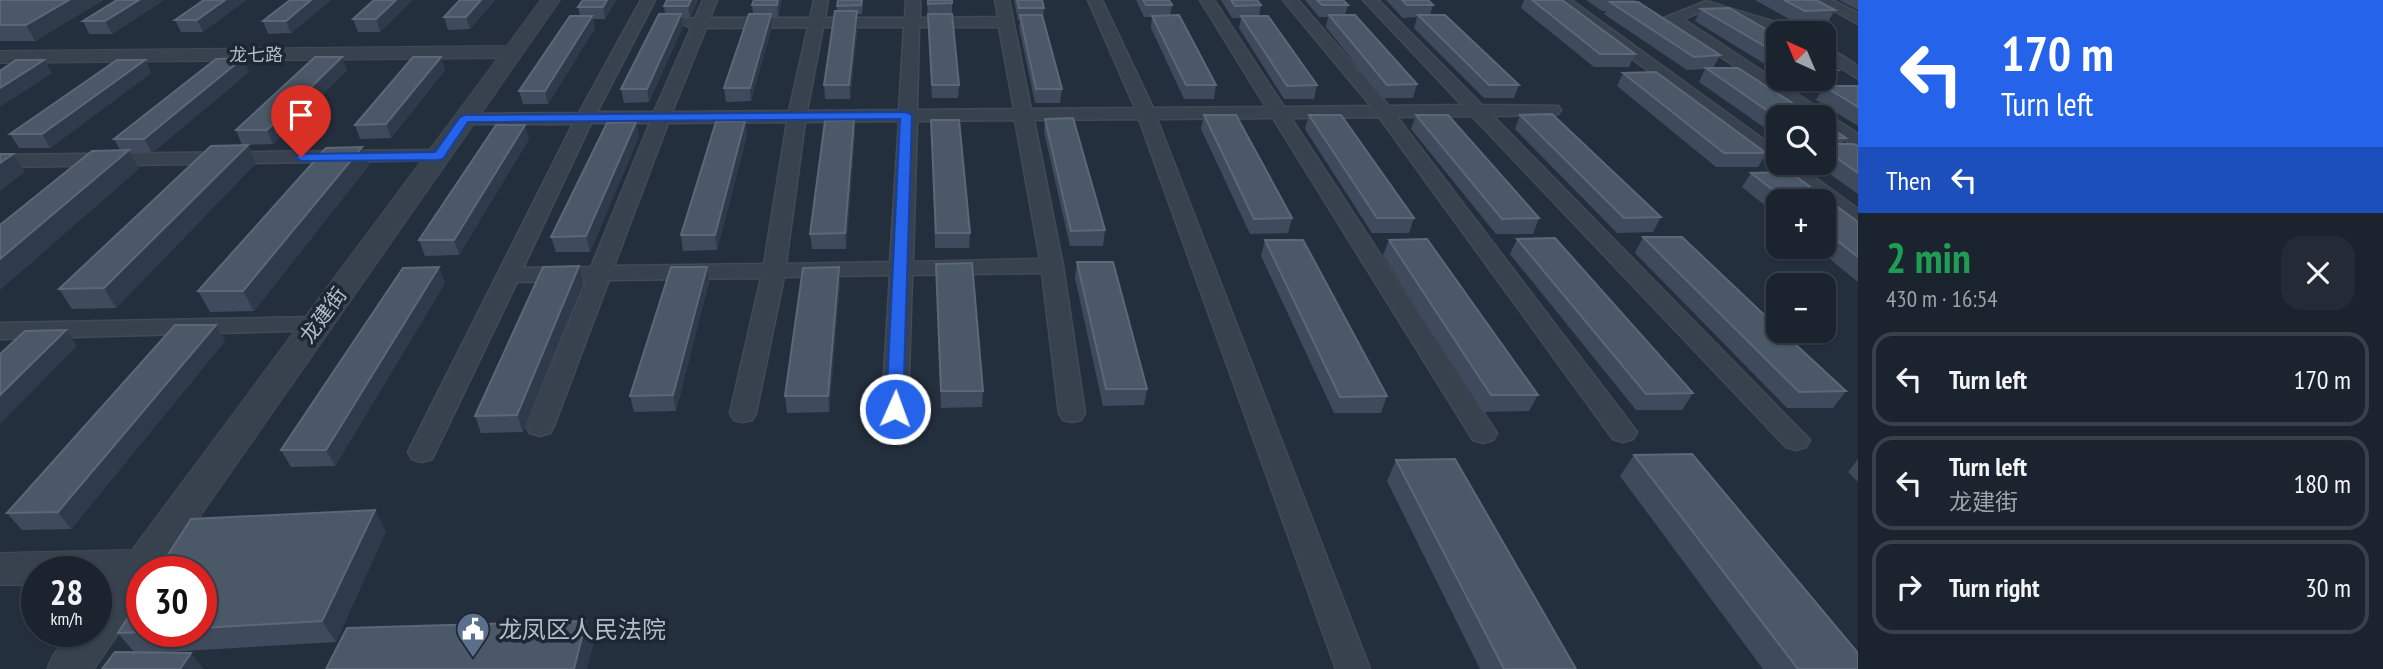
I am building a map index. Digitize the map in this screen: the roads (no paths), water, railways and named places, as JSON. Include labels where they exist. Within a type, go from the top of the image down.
[{"type":"street","name":"龙建街","points":[[150,556],[551,0]]},
{"type":"street","points":[[422,452],[584,118],[642,23],[648,0]]},
{"type":"street","points":[[540,426],[661,117],[710,0]]},
{"type":"street","points":[[743,412],[774,271],[797,116],[821,0]]},
{"type":"street","points":[[895,409],[913,0]]},
{"type":"street","points":[[1002,0],[1052,266],[1072,413]]},
{"type":"street","points":[[1095,0],[1146,113],[1353,669]]},
{"type":"street","points":[[1207,0],[1483,433]]},
{"type":"street","points":[[1290,0],[1384,111],[1623,432]]},
{"type":"street","points":[[1370,0],[1796,440]]},
{"type":"street","points":[[1561,0],[1766,150]]},
{"type":"street","points":[[1821,0],[1858,19]]},
{"type":"street","points":[[1766,24],[1698,3],[1672,18],[1802,105]]},
{"type":"street","points":[[675,23],[1007,22]]},
{"type":"street","points":[[1836,46],[1858,53]]},
{"type":"street","name":"龙七路","points":[[0,57],[513,52]]},
{"type":"street","points":[[1836,58],[1858,74]]},
{"type":"street","points":[[465,119],[1552,110]]},
{"type":"street","points":[[1836,127],[1858,142]]},
{"type":"street","points":[[0,161],[438,156]]},
{"type":"street","points":[[1799,175],[1858,219]]},
{"type":"street","points":[[508,275],[1052,266]]},
{"type":"street","points":[[0,331],[316,325]]},
{"type":"street","points":[[0,569],[126,566]]},
{"type":"street","name":"龙建街","points":[[112,609],[126,590]]},
{"type":"street","name":"龙建街","points":[[69,669],[85,647]]},
{"type":"place","name":"龙凤区人民法院","points":[[473,659]]}]
